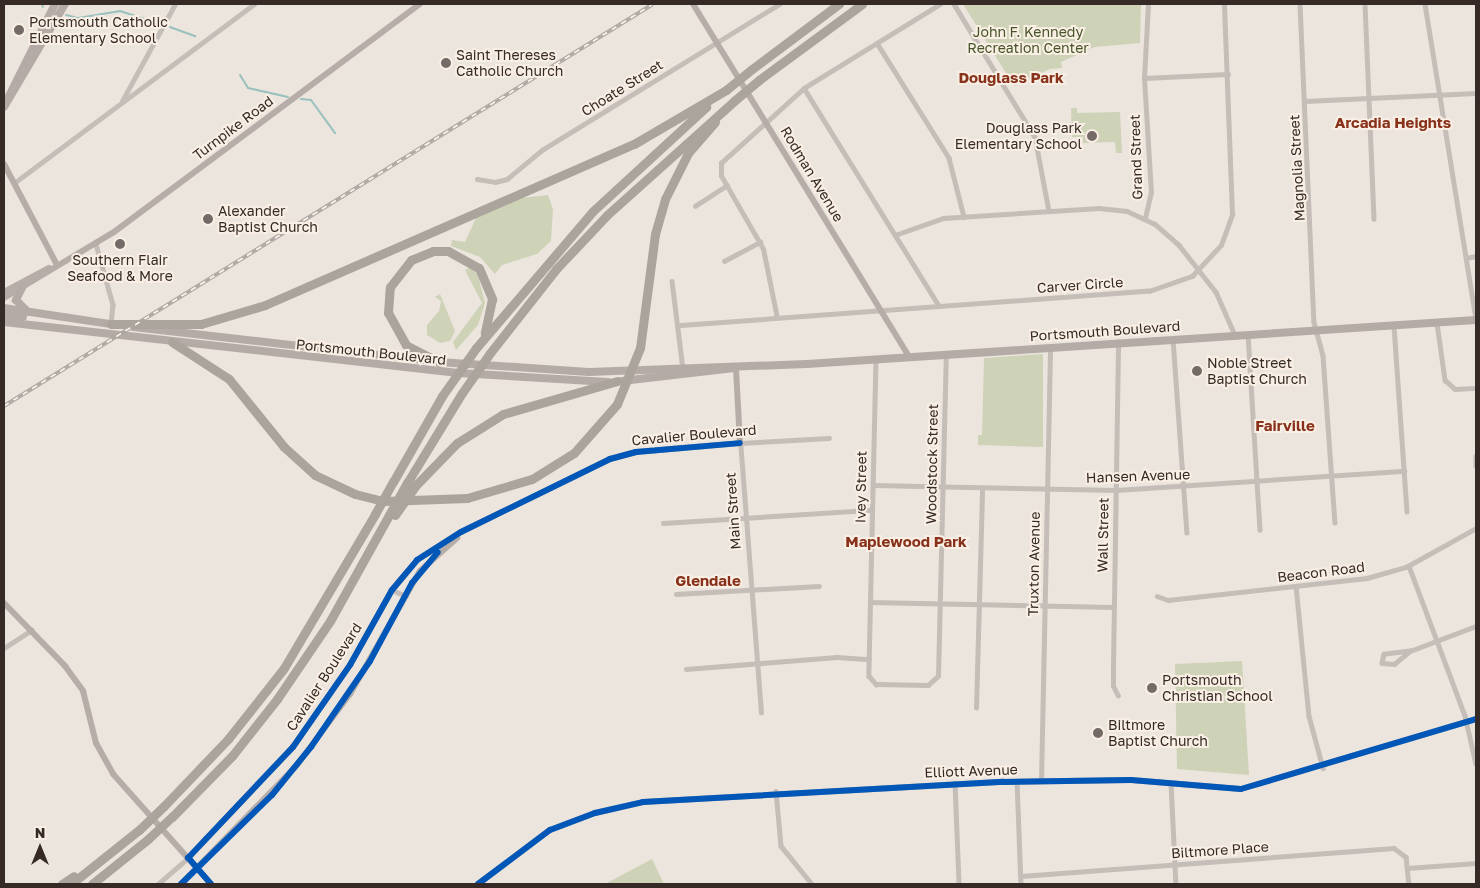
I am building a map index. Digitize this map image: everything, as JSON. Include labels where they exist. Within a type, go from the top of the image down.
[{"type":"highway","points":[[71,884],[139,830],[164,806],[228,739],[284,668],[442,396],[484,337],[593,210],[726,90],[839,4]]},
{"type":"highway","points":[[92,884],[172,817],[232,756],[277,700],[358,572],[392,515],[407,483],[462,393],[490,353],[601,221],[759,80],[862,4]]},
{"type":"highway","points":[[111,324],[201,324],[265,306],[634,144],[726,90]]},
{"type":"highway","points":[[172,342],[229,379],[284,447],[316,475],[355,494],[384,501],[466,498],[526,481],[574,453],[617,404],[640,348],[655,234],[664,199],[688,153],[734,101]]},
{"type":"highway","points":[[439,362],[406,345],[388,313],[394,278],[418,256],[448,251],[479,268],[492,299],[484,337]]},
{"type":"highway","points":[[392,515],[416,484],[457,443],[503,414],[617,381]]},
{"type":"highway","points":[[62,884],[110,853]]},
{"type":"main road","points":[[6,104],[39,42],[55,4]]},
{"type":"main road","points":[[39,42],[64,4]]},
{"type":"main road","points":[[23,286],[18,303],[38,315]]},
{"type":"main road","name":"Portsmouth Boulevard","points":[[4,308],[50,318],[439,362],[556,372],[736,368]]},
{"type":"main road","points":[[4,316],[50,318]]},
{"type":"main road","name":"Portsmouth Boulevard","points":[[4,322],[499,377],[617,381],[736,368],[1476,320]]},
{"type":"street","points":[[120,104],[175,4]]},
{"type":"street","points":[[14,183],[254,4]]},
{"type":"street","name":"Turnpike Road","points":[[4,298],[96,244],[420,4]]},
{"type":"street","name":"Rodman Avenue","points":[[694,4],[909,357]]},
{"type":"street","name":"Choate Street","points":[[477,179],[508,179],[536,154],[779,4]]},
{"type":"street","points":[[777,318],[773,282],[760,242],[727,185],[721,163],[765,121],[804,88],[940,4]]},
{"type":"street","points":[[954,4],[1035,138],[1049,211]]},
{"type":"street","name":"Grand Street","points":[[1148,4],[1144,78],[1151,193],[1145,218],[1171,237],[1199,270],[1223,305],[1235,335]]},
{"type":"street","name":"Carver Circle","points":[[680,324],[1149,291],[1171,286],[1199,270],[1221,245],[1232,214],[1224,4]]},
{"type":"street","name":"Magnolia Street","points":[[1300,4],[1318,330],[1335,523]]},
{"type":"street","points":[[1365,4],[1374,219]]},
{"type":"street","points":[[1425,4],[1476,320]]},
{"type":"street","points":[[877,43],[949,158],[964,217]]},
{"type":"street","points":[[1144,78],[1228,74]]},
{"type":"street","points":[[804,88],[939,306]]},
{"type":"street","points":[[1305,101],[1476,93]]},
{"type":"street","points":[[4,164],[58,266]]},
{"type":"street","points":[[695,206],[727,185]]},
{"type":"street","points":[[895,236],[927,221],[964,217],[1113,208],[1145,218]]},
{"type":"street","points":[[724,261],[760,242]]},
{"type":"street","points":[[96,244],[113,305],[111,324]]},
{"type":"street","points":[[1466,258],[1476,256]]},
{"type":"street","name":"Turnpike Road","points":[[4,292],[58,266]]},
{"type":"street","points":[[672,281],[680,324],[683,369]]},
{"type":"street","points":[[1437,323],[1445,380],[1455,389],[1476,388]]},
{"type":"street","points":[[1394,326],[1406,512]]},
{"type":"street","points":[[1248,334],[1260,530]]},
{"type":"street","points":[[1173,339],[1186,532]]},
{"type":"street","name":"Wall Street","points":[[1118,342],[1113,607],[1113,686],[1118,696]]},
{"type":"street","name":"Truxton Avenue","points":[[1041,781],[1050,347]]},
{"type":"street","name":"Woodstock Street","points":[[869,675],[876,684],[934,683],[940,603],[946,354]]},
{"type":"street","name":"Ivey Street","points":[[869,675],[876,359]]},
{"type":"street","name":"Main Street","points":[[736,368],[740,444],[761,713]]},
{"type":"street","name":"Cavalier Boulevard","points":[[158,884],[250,798],[311,724],[392,590],[428,551],[486,520],[623,455],[829,438]]},
{"type":"street","points":[[1476,456],[1476,466]]},
{"type":"street","name":"Hansen Avenue","points":[[873,485],[1116,490],[1404,471]]},
{"type":"street","points":[[976,708],[982,488]]},
{"type":"street","points":[[663,523],[872,510]]},
{"type":"street","name":"Cavalier Boulevard","points":[[181,884],[272,795],[311,748],[350,694],[406,596],[436,554],[486,520]]},
{"type":"street","name":"Beacon Road","points":[[1157,596],[1168,600],[1367,578],[1409,566],[1476,528]]},
{"type":"street","points":[[1409,566],[1467,722],[1476,764]]},
{"type":"street","points":[[676,594],[819,586]]},
{"type":"street","points":[[1296,586],[1309,716],[1323,768]]},
{"type":"street","points":[[392,590],[406,596]]},
{"type":"street","points":[[870,602],[1113,607]]},
{"type":"street","points":[[4,603],[32,630],[83,691],[105,763],[211,884]]},
{"type":"street","points":[[1410,651],[1394,664],[1382,663],[1384,654],[1410,651],[1476,626]]},
{"type":"street","points":[[4,648],[32,630]]},
{"type":"street","points":[[686,669],[837,656],[869,659]]},
{"type":"street","name":"Elliott Avenue","points":[[478,884],[540,836],[595,813],[661,800],[776,791],[1041,781],[1170,783],[1241,789],[1323,768],[1476,719]]},
{"type":"street","points":[[1017,782],[1021,884]]},
{"type":"street","points":[[955,783],[959,884]]},
{"type":"street","points":[[1170,783],[1176,884]]},
{"type":"street","points":[[776,791],[781,846],[812,884]]},
{"type":"street","name":"Biltmore Place","points":[[1021,876],[1394,848],[1404,853],[1408,868]]},
{"type":"street","points":[[1409,884],[1408,868],[1476,863]]},
{"type":"green space","name":"John F. Kennedy Recreation Center","points":[[963,4],[1141,4],[1140,43],[1095,47],[1061,62],[1062,68],[1050,69],[1014,86]]},
{"type":"green space","points":[[1071,108],[1077,108],[1077,113],[1120,112],[1122,153],[1116,153],[1115,142],[1083,143],[1083,137],[1072,137]]},
{"type":"green space","points":[[548,195],[553,209],[551,241],[537,254],[502,265],[495,274],[480,257],[451,246],[452,240],[465,242],[476,218],[522,198]]},
{"type":"green space","points":[[471,267],[478,275],[485,303],[478,325],[456,350],[453,342],[482,303],[465,270]]},
{"type":"green space","points":[[440,294],[455,331],[450,341],[440,343],[427,335],[427,325],[439,311],[441,301],[435,297]]},
{"type":"green space","points":[[1043,354],[1043,447],[978,445],[978,435],[982,435],[984,358]]},
{"type":"green space","points":[[1242,661],[1249,775],[1177,769],[1175,664]]},
{"type":"green space","points":[[652,859],[664,884],[605,884]]},
{"type":"waterway","points":[[66,15],[78,18],[120,11],[157,23]]},
{"type":"waterway","points":[[170,27],[195,36]]},
{"type":"waterway","points":[[240,75],[248,88],[288,97]]},
{"type":"waterway","points":[[301,99],[311,100],[335,133]]},
{"type":"railway","points":[[4,406],[653,4]]},
{"type":"cycle path","points":[[211,884],[188,858],[293,747],[350,665],[392,590],[417,560],[461,532],[610,459],[636,452],[740,443]]},
{"type":"cycle path","points":[[181,884],[272,795],[311,747],[370,661],[412,583],[438,552]]},
{"type":"cycle path","points":[[478,884],[550,830],[595,813],[643,802],[1003,782],[1131,780],[1241,789],[1476,719]]},
{"type":"place","name":"Portsmouth Catholic Elementary School","points":[[19,30]]},
{"type":"place","name":"Saint Thereses Catholic Church","points":[[446,63]]},
{"type":"place","name":"Douglass Park Elementary School","points":[[1092,136]]},
{"type":"place","name":"Alexander Baptist Church","points":[[208,219]]},
{"type":"place","name":"Southern Flair Seafood & More","points":[[120,244]]},
{"type":"place","name":"Noble Street Baptist Church","points":[[1197,371]]},
{"type":"place","name":"Portsmouth Christian School","points":[[1152,688]]},
{"type":"place","name":"Biltmore Baptist Church","points":[[1098,733]]},
{"type":"district","name":"Douglass Park","points":[[1011,78]]},
{"type":"district","name":"Arcadia Heights","points":[[1393,123]]},
{"type":"district","name":"Fairville","points":[[1285,426]]},
{"type":"district","name":"Maplewood Park","points":[[906,542]]},
{"type":"district","name":"Glendale","points":[[708,581]]}]
